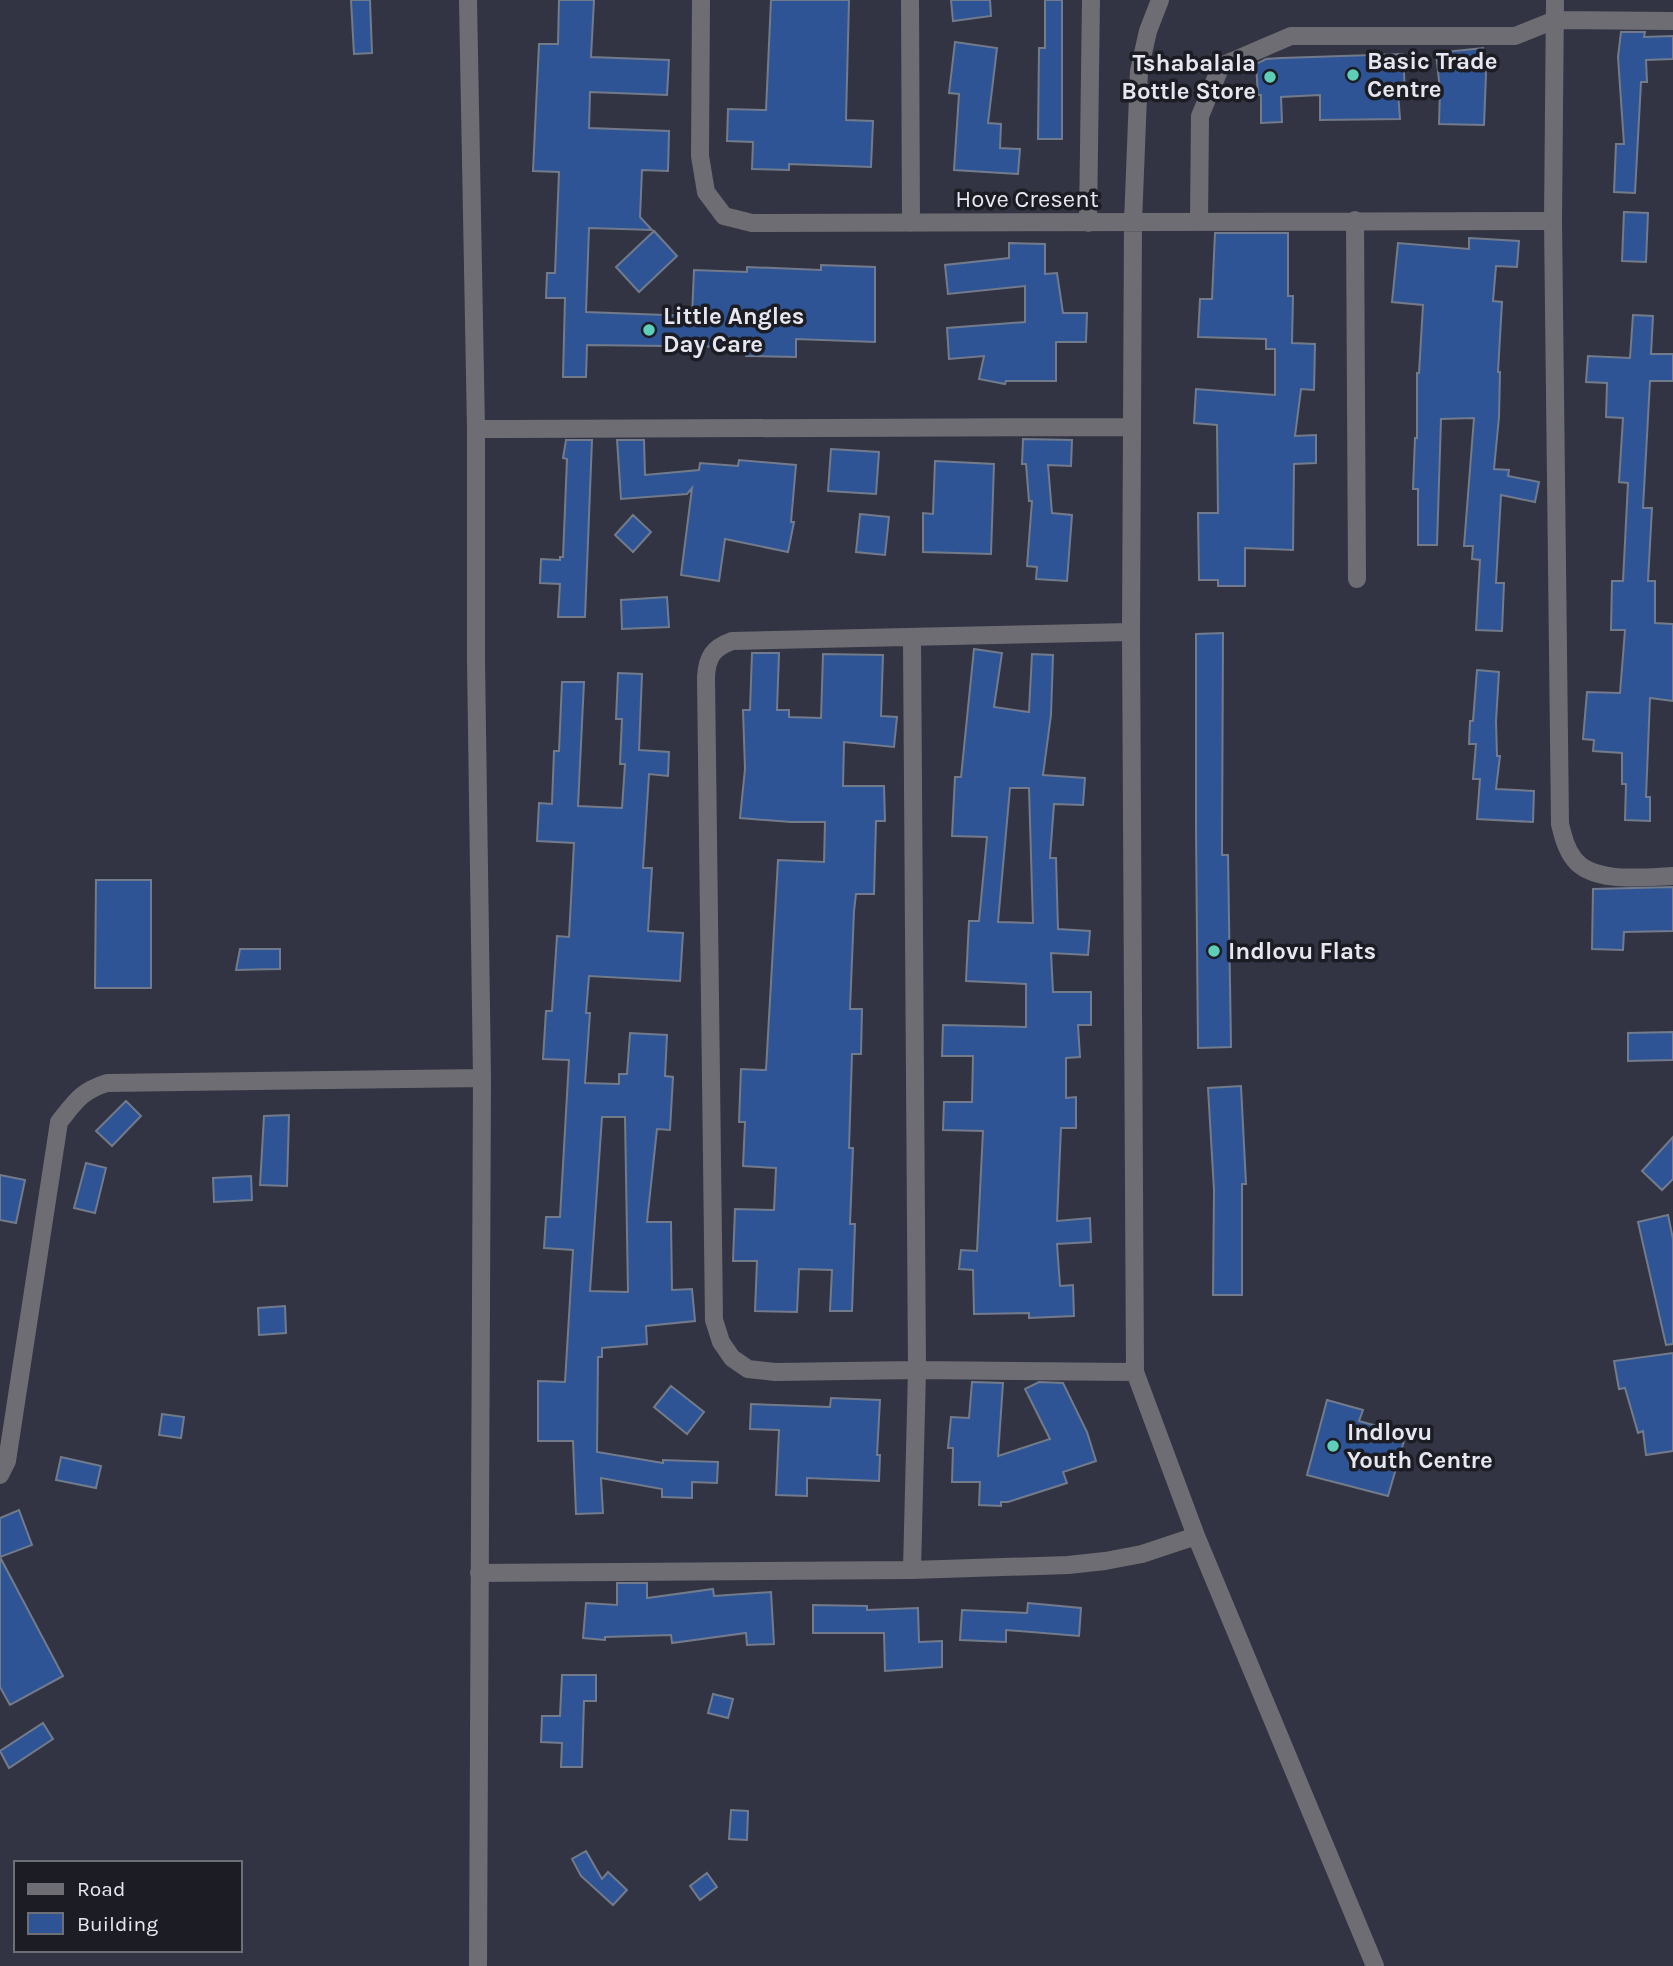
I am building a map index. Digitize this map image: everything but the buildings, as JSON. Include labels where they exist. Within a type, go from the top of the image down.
[{"type":"street","points":[[468,0],[476,429],[476,660],[482,1079],[478,1966]]},
{"type":"street","name":"Hove Cresent","points":[[701,0],[700,156],[706,192],[724,216],[752,223],[1553,221]]},
{"type":"street","points":[[910,0],[911,223]]},
{"type":"street","points":[[1088,223],[1091,0]]},
{"type":"street","points":[[1160,0],[1148,31],[1139,71],[1133,222],[1131,632],[1135,1372],[1196,1536],[1375,1966]]},
{"type":"street","points":[[1555,0],[1553,221],[1560,824],[1566,845],[1583,868],[1615,877],[1673,876]]},
{"type":"street","points":[[1199,221],[1200,116],[1221,66],[1291,36],[1515,36],[1555,20],[1673,21]]},
{"type":"street","points":[[1355,220],[1357,579]]},
{"type":"street","points":[[476,429],[1132,427]]},
{"type":"street","points":[[1131,632],[732,641],[715,649],[710,655],[706,664],[706,677],[714,1320],[720,1342],[732,1358],[748,1369],[775,1372],[1135,1372]]},
{"type":"street","points":[[912,638],[917,1370],[912,1570]]},
{"type":"street","points":[[0,1475],[7,1461],[59,1122],[89,1088],[107,1083],[482,1079]]},
{"type":"street","points":[[480,1573],[912,1570],[1105,1561],[1142,1554],[1196,1536]]},
{"type":"place","name":"Basic Trade Centre","points":[[1353,75]]},
{"type":"place","name":"Tshabalala Bottle Store","points":[[1270,77]]},
{"type":"place","name":"Little Angles Day Care","points":[[649,330]]},
{"type":"place","name":"Indlovu Flats","points":[[1214,951]]},
{"type":"place","name":"Indlovu Youth Centre","points":[[1333,1446]]}]
